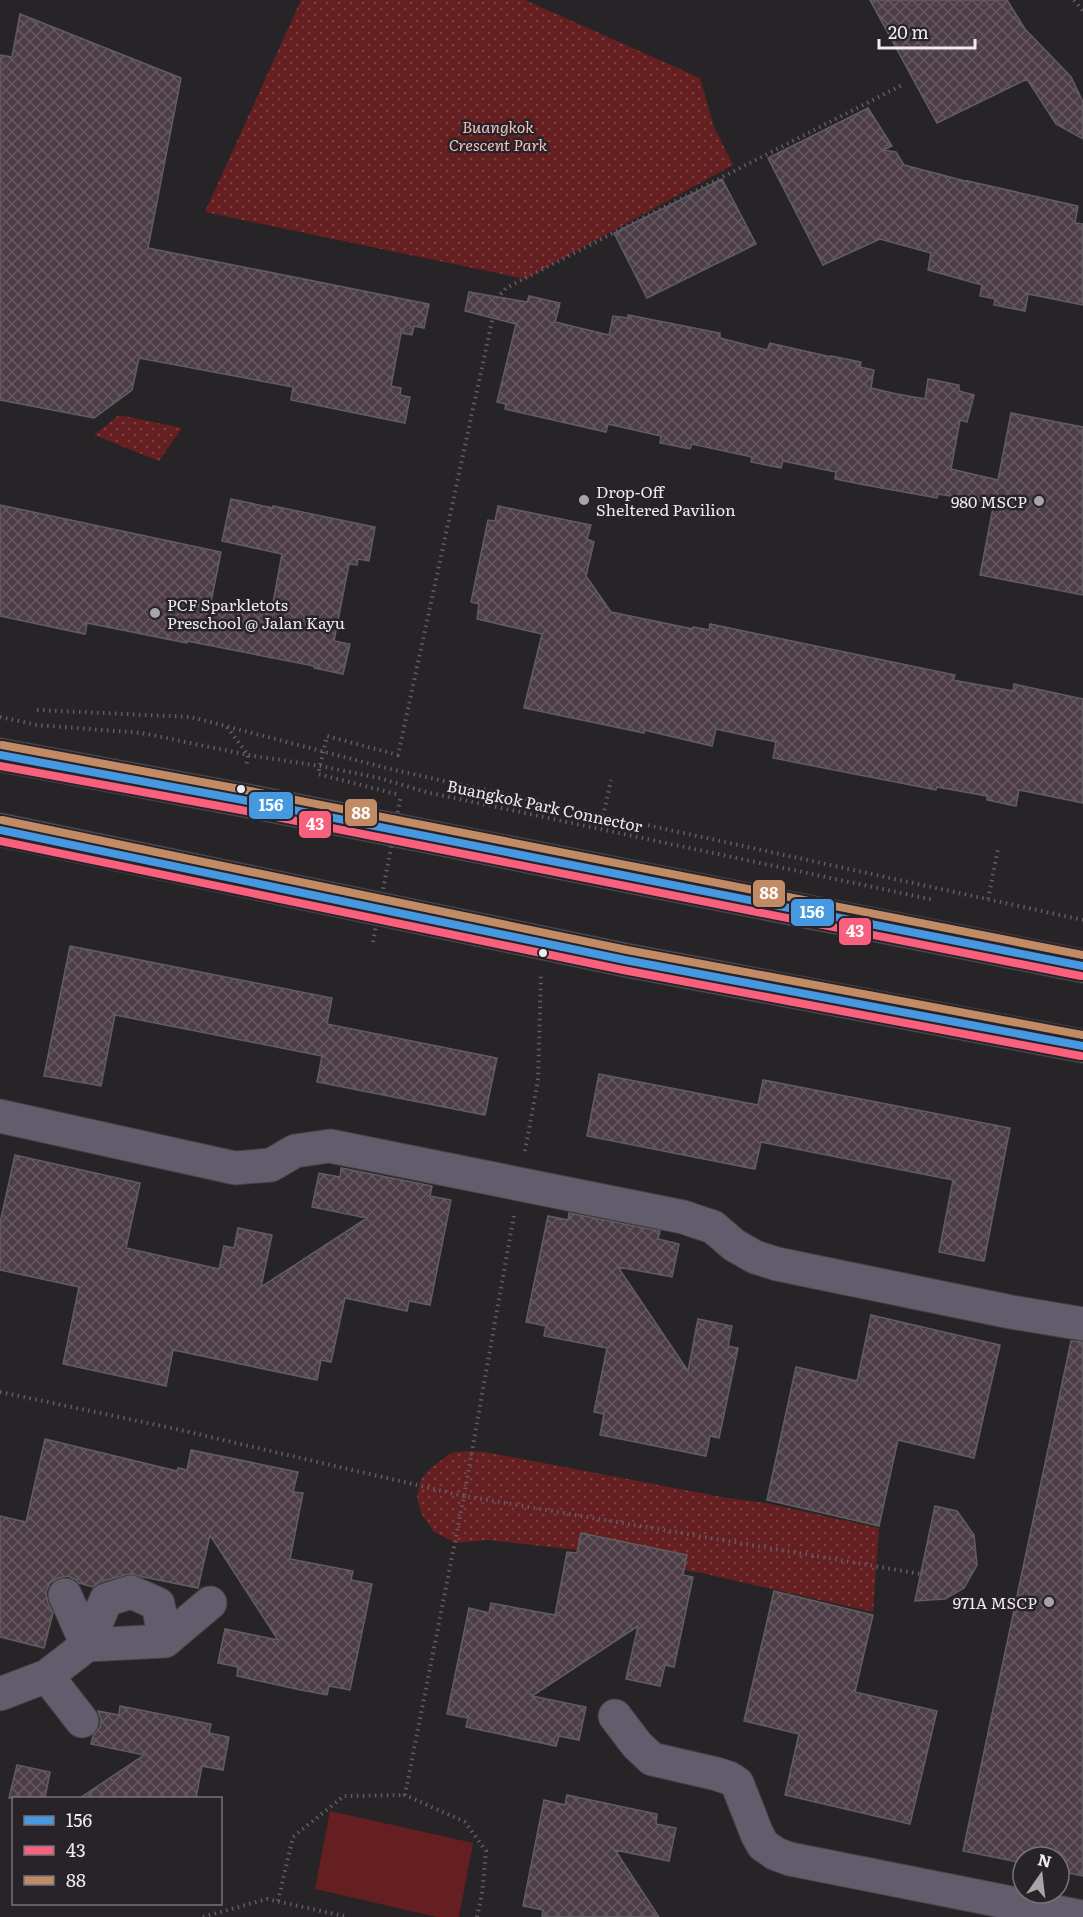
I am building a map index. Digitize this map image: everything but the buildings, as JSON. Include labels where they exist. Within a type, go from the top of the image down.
[{"type":"main road","points":[[0,755],[243,800],[1083,966]]},
{"type":"main road","points":[[0,830],[625,960],[1083,1046]]},
{"type":"lane","points":[[0,1116],[235,1168],[271,1165],[295,1151],[330,1146],[683,1217],[713,1227],[734,1245],[755,1257],[777,1264],[1011,1312],[1083,1324]]},
{"type":"lane","points":[[0,1694],[47,1676],[87,1645],[106,1600],[131,1592],[158,1604],[165,1641]]},
{"type":"lane","points":[[65,1595],[87,1645]]},
{"type":"lane","points":[[87,1645],[165,1641],[210,1603]]},
{"type":"lane","points":[[47,1676],[82,1721]]},
{"type":"lane","points":[[615,1716],[637,1745],[652,1759],[717,1774],[737,1784],[763,1845],[776,1854],[790,1859],[1082,1917]]},
{"type":"path","points":[[1074,0],[1083,11]]},
{"type":"path","points":[[373,942],[400,795],[318,774],[327,736],[398,755],[497,298],[506,288],[902,85]]},
{"type":"path","points":[[37,710],[191,717],[394,770],[1083,920]]},
{"type":"path","name":"Buangkok Park Connector","points":[[0,717],[37,725],[142,733],[248,755],[320,766],[379,778],[426,792],[939,901]]},
{"type":"path","points":[[227,727],[248,755]]},
{"type":"path","points":[[603,816],[611,780]]},
{"type":"path","points":[[988,899],[998,849]]},
{"type":"path","points":[[405,1795],[464,1496],[538,1080],[541,969]]},
{"type":"path","points":[[0,1392],[464,1496],[921,1574]]},
{"type":"path","points":[[278,1901],[293,1837],[344,1796],[405,1795],[465,1822],[486,1851],[482,1894],[477,1917]]},
{"type":"path","points":[[203,1917],[267,1899],[348,1917]]},
{"type":"green space","name":"Buangkok Crescent Park","points":[[301,0],[525,0],[700,78],[714,127],[733,165],[525,279],[205,212]]},
{"type":"green space","points":[[119,415],[182,428],[159,461],[94,435]]},
{"type":"green space","points":[[485,1452],[727,1498],[766,1503],[879,1528],[873,1612],[706,1574],[586,1551],[487,1540],[456,1543],[434,1532],[421,1513],[417,1497],[421,1479],[432,1467],[451,1453]]},
{"type":"green space","points":[[330,1811],[473,1843],[459,1917],[437,1917],[315,1889]]},
{"type":"transit line","name":"88","points":[[2,745],[245,790],[1083,955]]},
{"type":"transit line","name":"156","points":[[0,755],[243,800],[1083,966]]},
{"type":"transit line","name":"43","points":[[0,766],[241,810],[1081,976]]},
{"type":"transit line","name":"88","points":[[2,820],[627,950],[1083,1035]]},
{"type":"transit line","name":"156","points":[[0,830],[625,960],[1083,1046]]},
{"type":"transit line","name":"43","points":[[0,841],[623,970],[1081,1056]]},
{"type":"place","name":"Drop-Off Sheltered Pavilion","points":[[584,500]]},
{"type":"place","name":"980 MSCP","points":[[1039,501]]},
{"type":"place","name":"PCF Sparkletots Preschool @ Jalan Kayu","points":[[155,613]]},
{"type":"place","name":"971A MSCP","points":[[1049,1602]]}]
